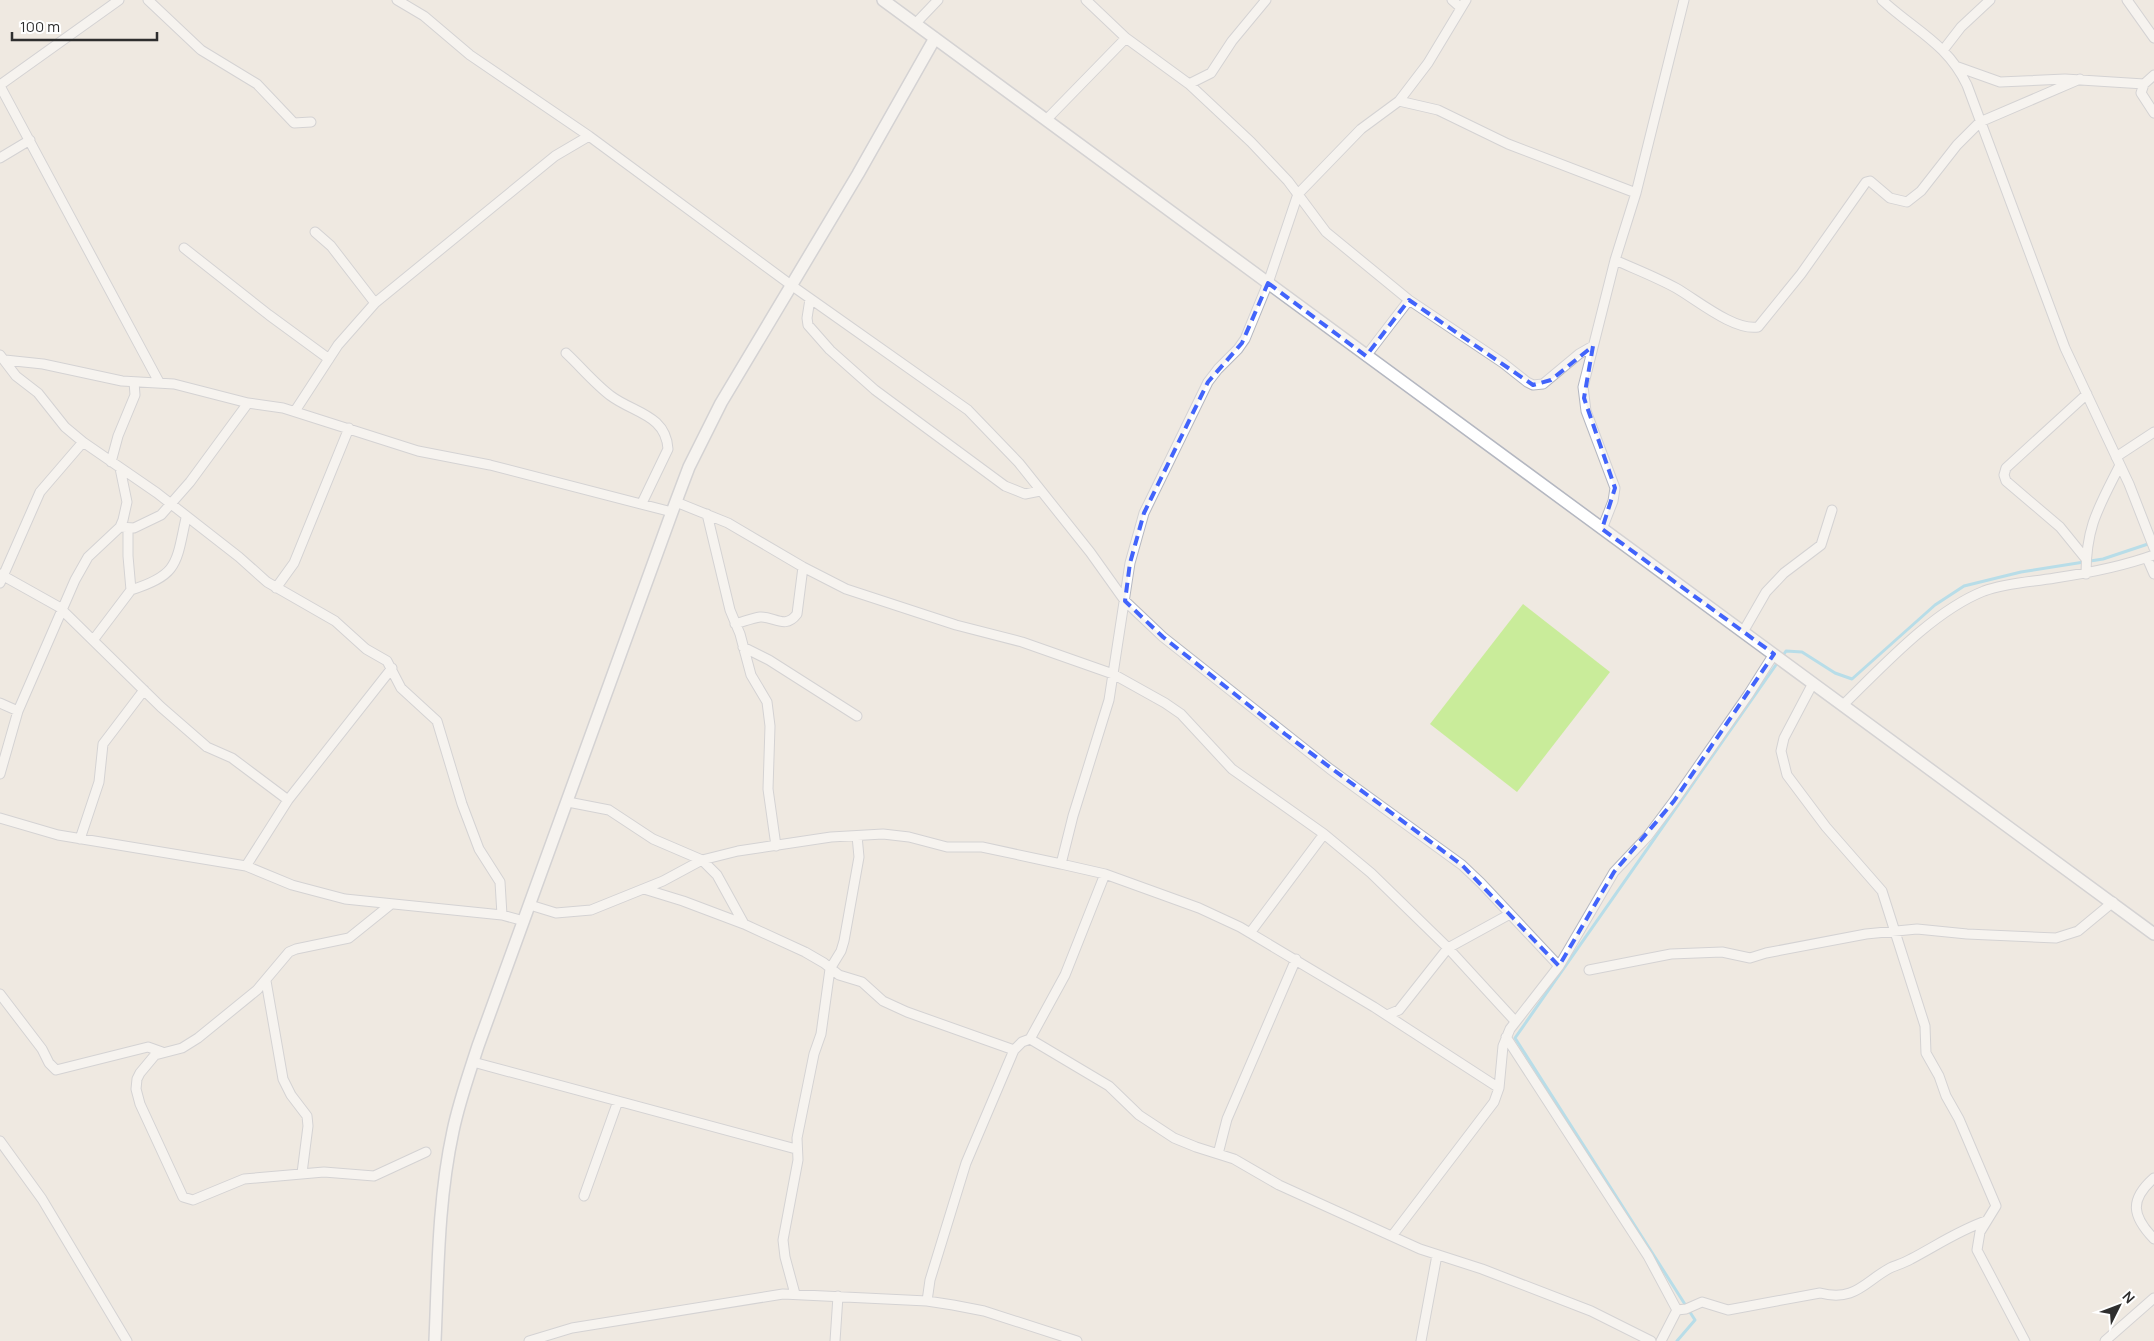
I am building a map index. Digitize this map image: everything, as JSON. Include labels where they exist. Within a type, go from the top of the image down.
[{"type":"main road","points":[[883,0],[2113,902],[2154,934]]},
{"type":"main road","points":[[435,1341],[437,1261],[443,1195],[453,1133],[473,1062],[689,467],[721,403],[858,174],[935,38]]},
{"type":"street","points":[[119,0],[0,86],[159,382]]},
{"type":"street","points":[[148,0],[202,50],[258,84],[294,123],[311,122]]},
{"type":"street","points":[[397,0],[424,16],[470,55],[589,136],[810,299],[968,410],[1019,463],[1090,552],[1125,601],[1163,637],[1285,734],[1462,865],[1559,966]]},
{"type":"street","points":[[916,23],[938,0]]},
{"type":"street","points":[[1086,0],[1126,38],[1188,84],[1251,142],[1298,194],[1326,232],[1408,300],[1533,385],[1539,386],[1551,380],[1579,354],[1593,346]]},
{"type":"street","points":[[1188,84],[1211,73],[1232,41],[1266,0]]},
{"type":"street","points":[[1061,864],[1073,816],[1103,725],[1130,563],[1144,513],[1208,382],[1242,344],[1268,283],[1298,194],[1361,129],[1399,101],[1428,63],[1464,4],[1452,0]]},
{"type":"street","points":[[1602,529],[1613,501],[1615,488],[1586,411],[1584,398],[1587,367],[1615,260],[1636,193],[1684,0]]},
{"type":"street","points":[[1882,0],[1944,49],[1958,67],[2065,348],[2118,461],[2154,548]]},
{"type":"street","points":[[1944,49],[1961,27],[1990,0]]},
{"type":"street","points":[[2127,0],[2154,38]]},
{"type":"street","points":[[1046,120],[1126,38]]},
{"type":"street","points":[[1958,67],[2000,82],[2080,79],[2144,84]]},
{"type":"street","points":[[2154,74],[2144,84],[2141,93],[2142,98],[2154,113]]},
{"type":"street","points":[[1615,260],[1674,287],[1737,324],[1749,328],[1758,327],[1801,274],[1866,182],[1870,181],[1890,198],[1908,202],[1914,199],[1956,145],[1980,122],[2080,79]]},
{"type":"street","points":[[1399,101],[1438,110],[1522,150],[1636,193]]},
{"type":"street","points":[[295,411],[329,359],[375,303],[548,161],[589,136]]},
{"type":"street","points":[[0,158],[30,140]]},
{"type":"street","points":[[315,232],[331,246],[375,303]]},
{"type":"street","points":[[184,248],[269,316],[329,359]]},
{"type":"street","points":[[810,299],[806,318],[814,334],[874,390],[1005,486],[1025,494],[1040,491]]},
{"type":"street","points":[[1366,356],[1408,300]]},
{"type":"street","points":[[566,353],[611,396],[650,416],[660,427],[668,449],[642,503]]},
{"type":"street","points":[[2,357],[134,382],[159,382],[248,403],[295,411],[418,451],[490,465],[642,503],[706,514],[728,523],[803,567],[846,589],[956,625],[1022,642],[1113,674],[1181,714],[1232,769],[1324,834],[1371,873],[1448,948],[1515,1022]]},
{"type":"street","points":[[2,357],[16,376],[38,392],[65,427],[83,442],[239,557],[276,588],[335,621],[366,649],[384,658],[392,668],[401,688],[437,721],[462,804],[479,849],[500,882],[502,915]]},
{"type":"street","points":[[111,462],[118,436],[135,395],[134,382]]},
{"type":"street","points":[[2086,559],[2060,528],[2006,480],[2004,475],[2006,468],[2087,394]]},
{"type":"street","points":[[0,774],[18,711],[75,580],[88,557],[124,528],[158,518],[248,403]]},
{"type":"street","points":[[276,588],[294,563],[349,428]]},
{"type":"street","points":[[2086,574],[2086,559],[2092,522],[2118,461],[2154,432]]},
{"type":"street","points":[[83,442],[40,492],[1,577],[63,610],[144,690],[207,747],[232,758],[288,800]]},
{"type":"street","points":[[120,468],[127,502],[124,528],[131,590]]},
{"type":"street","points":[[1743,632],[1766,592],[1784,572],[1821,545],[1832,510]]},
{"type":"street","points":[[706,514],[730,610],[744,647],[751,676],[767,702],[770,726],[768,789],[776,846]]},
{"type":"street","points":[[94,639],[131,590],[155,583],[169,572],[177,557],[186,518]]},
{"type":"street","points":[[1843,705],[1923,631],[1964,601],[2001,586],[2086,574],[2150,556],[2154,574]]},
{"type":"street","points":[[736,624],[758,617],[785,623],[793,619],[797,614],[803,567]]},
{"type":"street","points":[[744,647],[800,679],[857,716]]},
{"type":"street","points":[[1392,1236],[1494,1102],[1499,1088],[1501,1055],[1506,1037],[1515,1022],[1559,966],[1614,872],[1647,837],[1674,801],[1748,695],[1774,654]]},
{"type":"street","points":[[246,866],[288,800],[392,668]]},
{"type":"street","points":[[1813,683],[1784,738],[1781,751],[1787,775],[1826,827],[1882,891],[1925,1026],[1926,1053],[1940,1076],[1946,1096],[1960,1119],[1996,1206],[1977,1240],[1977,1250],[2025,1341]]},
{"type":"street","points":[[80,839],[100,782],[103,744],[144,690]]},
{"type":"street","points":[[0,703],[18,711]]},
{"type":"street","points":[[568,802],[609,810],[654,839],[702,860],[717,875],[744,924]]},
{"type":"street","points":[[0,818],[58,835],[246,866],[299,887],[345,899],[502,915],[524,922]]},
{"type":"street","points":[[530,905],[556,913],[574,913],[591,910],[644,889],[702,860],[738,851],[776,846],[884,834],[957,849],[982,847],[1106,874],[1199,908],[1250,933],[1296,959],[1387,1015],[1499,1088]]},
{"type":"street","points":[[1250,933],[1324,834]]},
{"type":"street","points":[[795,1294],[785,1257],[783,1240],[796,1175],[798,1160],[796,1149],[806,1087],[821,1034],[830,969],[844,941],[859,857],[857,836]]},
{"type":"street","points":[[926,1301],[930,1280],[966,1164],[1014,1050],[1022,1042],[1030,1039],[1065,975],[1106,874]]},
{"type":"street","points":[[644,889],[683,901],[744,924],[816,957],[839,975],[862,982],[883,1001],[907,1012],[1014,1050]]},
{"type":"street","points":[[1589,970],[1671,954],[1722,952],[1750,958],[1766,953],[1866,934],[1916,929],[1967,934],[2056,938],[2078,931],[2113,902]]},
{"type":"street","points":[[390,905],[349,938],[296,949],[290,952],[266,981],[187,1046],[162,1052],[155,1056],[140,1072],[136,1088],[140,1104],[183,1197],[193,1200],[244,1179],[324,1172],[374,1176],[426,1152]]},
{"type":"street","points":[[1387,1015],[1399,1010],[1448,948],[1510,914]]},
{"type":"street","points":[[1218,1154],[1227,1119],[1296,959]]},
{"type":"street","points":[[266,981],[284,1079],[291,1095],[306,1116],[308,1126],[302,1173]]},
{"type":"street","points":[[0,994],[56,1070],[148,1047],[162,1052]]},
{"type":"street","points":[[1506,1037],[1648,1256],[1677,1310]]},
{"type":"street","points":[[1030,1039],[1109,1086],[1135,1111],[1158,1128],[1196,1147],[1234,1159],[1279,1185],[1392,1236],[1437,1255],[1482,1268],[1591,1311],[1652,1341]]},
{"type":"street","points":[[473,1062],[796,1149]]},
{"type":"street","points":[[584,1196],[618,1101]]},
{"type":"street","points":[[0,1141],[42,1199],[127,1341]]},
{"type":"street","points":[[2154,1178],[2137,1200],[2135,1212],[2138,1221],[2154,1239]]},
{"type":"street","points":[[1677,1310],[1686,1310],[1702,1302],[1728,1310],[1820,1293],[1831,1296],[1846,1294],[1865,1287],[1881,1273],[1908,1261],[1964,1228],[1986,1221]]},
{"type":"street","points":[[1421,1341],[1437,1255]]},
{"type":"street","points":[[529,1341],[572,1328],[756,1296],[795,1294],[926,1301],[984,1311],[1071,1340]]},
{"type":"street","points":[[835,1341],[838,1296]]},
{"type":"street","points":[[2105,1341],[2154,1298]]},
{"type":"street","points":[[1660,1341],[1677,1310]]},
{"type":"highlighted area","points":[[1268,283],[1366,356],[1409,300],[1533,385],[1551,380],[1593,346],[1584,398],[1615,488],[1602,529],[1774,654],[1674,801],[1614,872],[1559,966],[1462,865],[1285,734],[1163,637],[1125,601],[1130,563],[1144,513],[1208,382],[1242,343]]},
{"type":"green space","points":[[1523,604],[1610,672],[1517,792],[1430,724]]},
{"type":"waterway","points":[[1782,657],[1786,651],[1802,652],[1835,673],[1852,679],[1935,605],[1964,586],[2021,572],[2103,559],[2151,543]]},
{"type":"waterway","points":[[1677,1341],[1695,1320],[1515,1038],[1778,662]]}]
